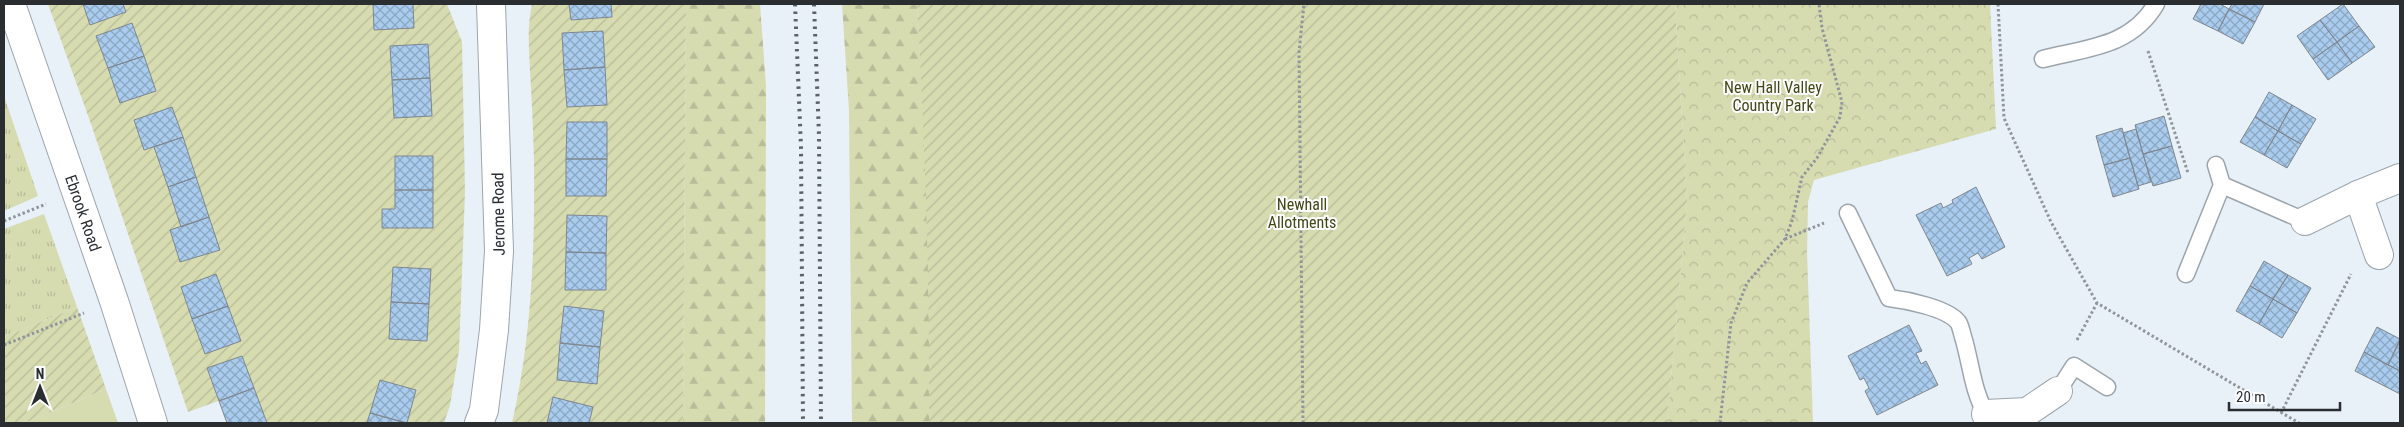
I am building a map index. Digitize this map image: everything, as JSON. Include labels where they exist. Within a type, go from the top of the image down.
[{"type":"street","name":"Ebrook Road","points":[[12,4],[114,301],[153,423]]},
{"type":"street","name":"Jerome Road","points":[[479,423],[484,410],[494,330],[499,251],[491,4]]},
{"type":"street","points":[[2305,221],[2358,195],[2400,178]]},
{"type":"street","points":[[2358,195],[2375,244]]},
{"type":"street","points":[[1986,414],[2029,417],[2058,391]]},
{"type":"lane","points":[[2042,58],[2115,42],[2137,27],[2156,4]]},
{"type":"lane","points":[[2186,274],[2222,186],[2216,165]]},
{"type":"lane","points":[[2222,186],[2305,221]]},
{"type":"lane","points":[[1848,213],[1889,298],[1911,301],[1948,314],[1958,322],[1969,359],[1977,399],[1986,414]]},
{"type":"lane","points":[[2058,391],[2074,366],[2107,387]]},
{"type":"path","points":[[1303,423],[1299,52],[1304,4]]},
{"type":"path","points":[[1720,423],[1731,324],[1746,283],[1785,239],[1792,221],[1802,177],[1817,158],[1840,117],[1842,102],[1822,28],[1819,4]]},
{"type":"path","points":[[1998,4],[2004,118],[2051,222],[2097,303],[2299,423]]},
{"type":"path","points":[[2137,27],[2151,57],[2188,174],[2216,165]]},
{"type":"path","points":[[4,221],[76,191]]},
{"type":"path","points":[[1785,239],[1848,213]]},
{"type":"path","points":[[2281,413],[2375,244]]},
{"type":"path","points":[[4,345],[114,301]]},
{"type":"green space","points":[[48,4],[447,4],[462,42],[465,191],[459,351],[450,405],[444,423],[267,423],[254,388],[188,412],[91,124]]},
{"type":"green space","points":[[532,4],[686,4],[683,423],[512,423],[524,358],[533,259],[534,159],[529,38]]},
{"type":"green space","points":[[686,4],[760,4],[766,87],[765,423],[683,423]]},
{"type":"green space","points":[[842,4],[917,4],[927,214],[929,423],[852,423],[849,110]]},
{"type":"green space","name":"Newhall Allotments","points":[[917,4],[1675,4],[1687,201],[1667,423],[929,423],[926,213]]},
{"type":"green space","name":"New Hall Valley Country Park","points":[[1675,4],[1990,4],[1996,129],[1814,180],[1808,202],[1807,252],[1813,423],[1667,423],[1687,201]]},
{"type":"green space","points":[[4,96],[38,196],[4,211]]},
{"type":"green space","points":[[44,214],[77,307],[4,337],[4,229]]},
{"type":"green space","points":[[77,307],[106,389],[25,423],[4,423],[4,337]]},
{"type":"green space","points":[[106,389],[118,423],[25,423]]},
{"type":"building","points":[[83,4],[123,4],[126,12],[90,25]]},
{"type":"building","points":[[373,4],[413,4],[414,28],[374,30]]},
{"type":"building","points":[[569,4],[611,4],[612,17],[571,20]]},
{"type":"building","points":[[2201,4],[2220,4],[2229,9],[2218,31],[2193,19]]},
{"type":"building","points":[[2232,4],[2264,4],[2255,22],[2229,9]]},
{"type":"building","points":[[2343,4],[2359,26],[2337,42],[2320,20]]},
{"type":"building","points":[[2229,9],[2255,22],[2243,44],[2218,31]]},
{"type":"building","points":[[2320,20],[2337,42],[2313,59],[2297,36]]},
{"type":"building","points":[[132,23],[144,56],[108,68],[96,36]]},
{"type":"building","points":[[2359,26],[2375,47],[2352,63],[2337,42]]},
{"type":"building","points":[[603,31],[605,67],[564,70],[562,33]]},
{"type":"building","points":[[2337,42],[2352,63],[2328,80],[2313,59]]},
{"type":"building","points":[[428,44],[430,78],[392,80],[390,46]]},
{"type":"building","points":[[144,56],[156,91],[120,103],[108,68]]},
{"type":"building","points":[[605,67],[607,105],[567,107],[564,70]]},
{"type":"building","points":[[430,78],[432,116],[394,118],[392,80]]},
{"type":"building","points":[[2269,92],[2292,105],[2278,131],[2255,117]]},
{"type":"building","points":[[2292,105],[2316,119],[2301,144],[2278,131]]},
{"type":"building","points":[[172,107],[183,137],[144,150],[134,120]]},
{"type":"building","points":[[2164,116],[2172,146],[2143,154],[2135,125]]},
{"type":"building","points":[[2255,117],[2278,131],[2264,155],[2240,142]]},
{"type":"building","points":[[567,122],[607,122],[607,159],[566,159]]},
{"type":"building","points":[[2122,128],[2130,158],[2104,165],[2096,136]]},
{"type":"building","points":[[2136,129],[2151,182],[2138,186],[2123,133]]},
{"type":"building","points":[[2278,131],[2301,144],[2287,168],[2264,155]]},
{"type":"building","points":[[183,137],[196,177],[168,187],[154,147]]},
{"type":"building","points":[[2172,146],[2181,178],[2153,186],[2143,154]]},
{"type":"building","points":[[395,156],[433,156],[433,190],[395,190]]},
{"type":"building","points":[[2130,158],[2139,189],[2113,197],[2104,165]]},
{"type":"building","points":[[566,159],[607,159],[606,196],[566,196]]},
{"type":"building","points":[[196,177],[209,217],[181,227],[168,187]]},
{"type":"building","points":[[1976,187],[2005,247],[1982,259],[1978,253],[1969,258],[1972,264],[1947,276],[1916,215],[1941,203],[1943,208],[1953,203],[1952,200]]},
{"type":"building","points":[[395,190],[433,190],[433,228],[382,228],[382,209],[395,209]]},
{"type":"building","points":[[567,215],[607,216],[606,253],[566,252]]},
{"type":"building","points":[[209,217],[220,250],[180,262],[170,230]]},
{"type":"building","points":[[566,252],[606,253],[606,290],[565,290]]},
{"type":"building","points":[[2264,261],[2288,275],[2273,299],[2250,286]]},
{"type":"building","points":[[393,267],[431,269],[429,304],[391,302]]},
{"type":"building","points":[[216,274],[228,306],[192,319],[181,287]]},
{"type":"building","points":[[2288,275],[2311,288],[2297,313],[2273,299]]},
{"type":"building","points":[[2250,286],[2273,299],[2259,324],[2236,311]]},
{"type":"building","points":[[2273,299],[2297,313],[2282,338],[2259,324]]},
{"type":"building","points":[[391,302],[429,304],[427,341],[389,339]]},
{"type":"building","points":[[228,306],[241,341],[205,354],[192,319]]},
{"type":"building","points":[[564,306],[604,311],[600,347],[560,343]]},
{"type":"building","points":[[1909,325],[1922,351],[1916,353],[1921,364],[1926,361],[1938,385],[1877,415],[1865,391],[1869,388],[1864,378],[1860,380],[1848,356]]},
{"type":"building","points":[[2377,327],[2400,339],[2388,365],[2364,352]]},
{"type":"building","points":[[2400,341],[2400,371],[2388,365]]},
{"type":"building","points":[[560,343],[600,347],[597,384],[557,380]]},
{"type":"building","points":[[2364,352],[2400,371],[2400,394],[2355,371]]},
{"type":"building","points":[[242,356],[254,388],[219,401],[207,368]]},
{"type":"building","points":[[380,380],[416,390],[407,423],[370,413]]},
{"type":"building","points":[[254,388],[267,423],[227,423],[219,401]]},
{"type":"building","points":[[553,397],[593,407],[589,423],[547,423]]},
{"type":"building","points":[[370,413],[406,423],[367,423]]},
{"type":"railway","points":[[795,4],[801,147],[803,423]]},
{"type":"railway","points":[[814,4],[819,136],[821,423]]}]
